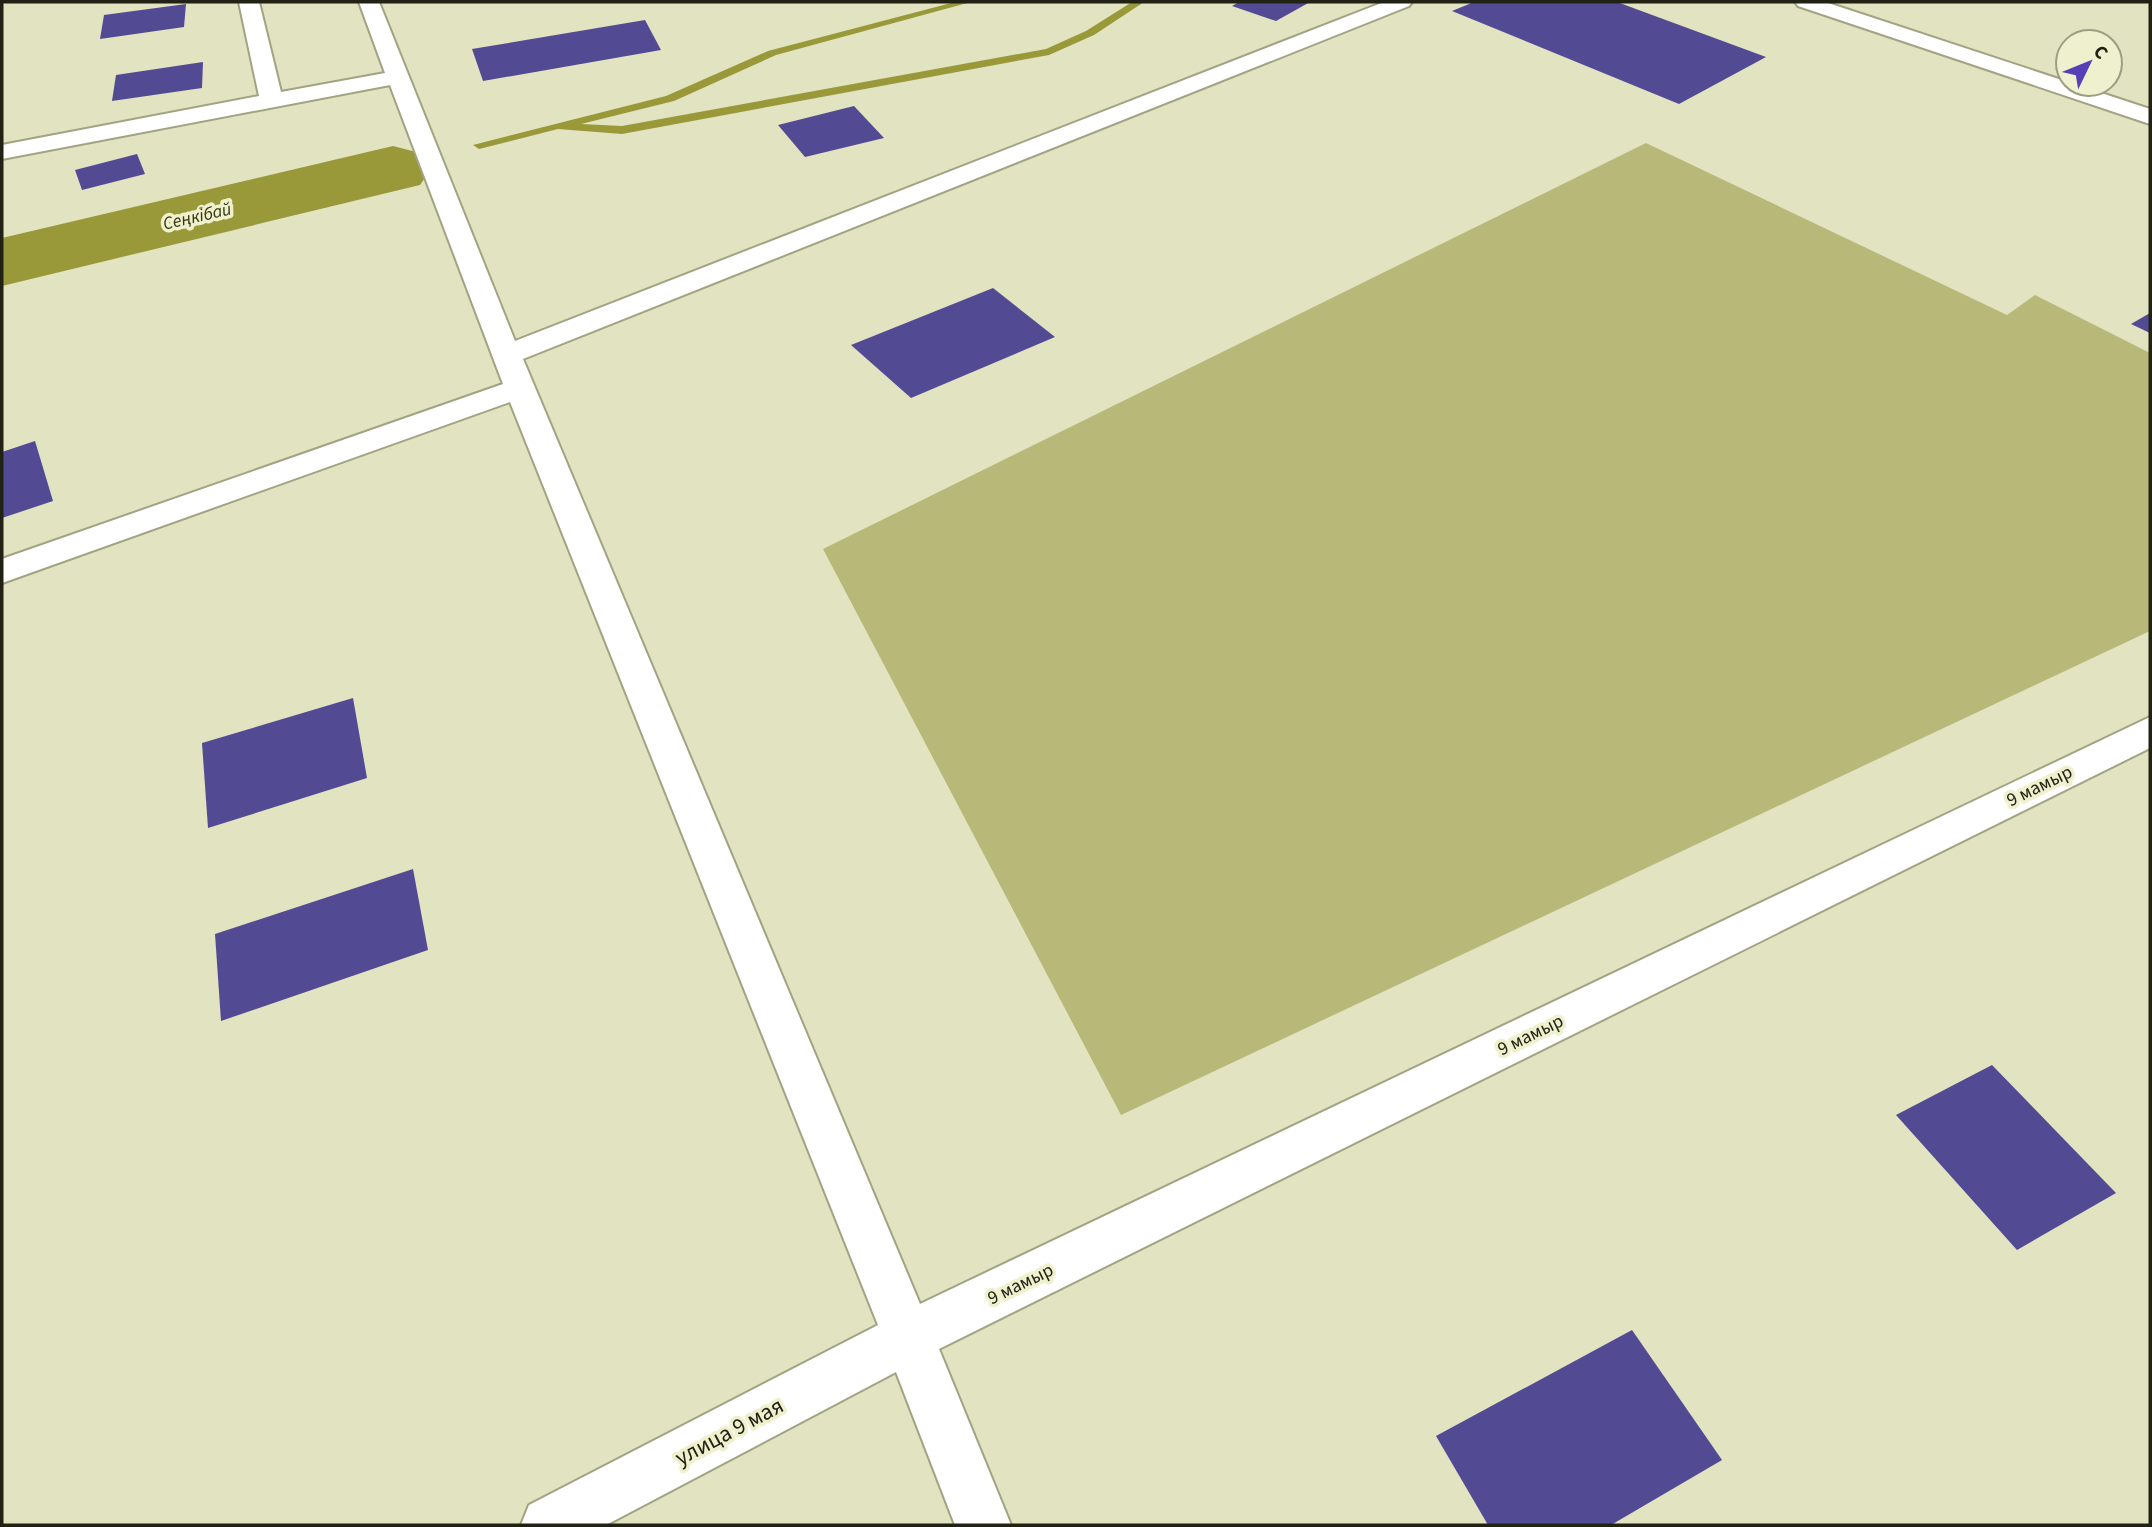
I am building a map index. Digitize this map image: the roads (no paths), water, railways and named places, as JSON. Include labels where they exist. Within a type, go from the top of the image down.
[{"type":"street","points":[[249,2],[272,101]]},
{"type":"street","points":[[369,2],[513,372],[909,1337],[983,1525]]},
{"type":"street","points":[[2,571],[513,372],[1402,2]]},
{"type":"street","points":[[1805,2],[2150,117]]},
{"type":"street","points":[[2,152],[397,77]]},
{"type":"street","name":"9 мамыр","points":[[909,1337],[2150,731]]},
{"type":"street","name":"улица 9 мая","points":[[549,1525],[909,1337]]},
{"type":"waterway","points":[[479,145],[670,99],[772,53],[966,2]]},
{"type":"waterway","points":[[559,126],[622,130],[1049,52],[1090,33],[1139,2]]},
{"type":"waterway","name":"Сеңкібай","points":[[2,262],[393,169]]}]
